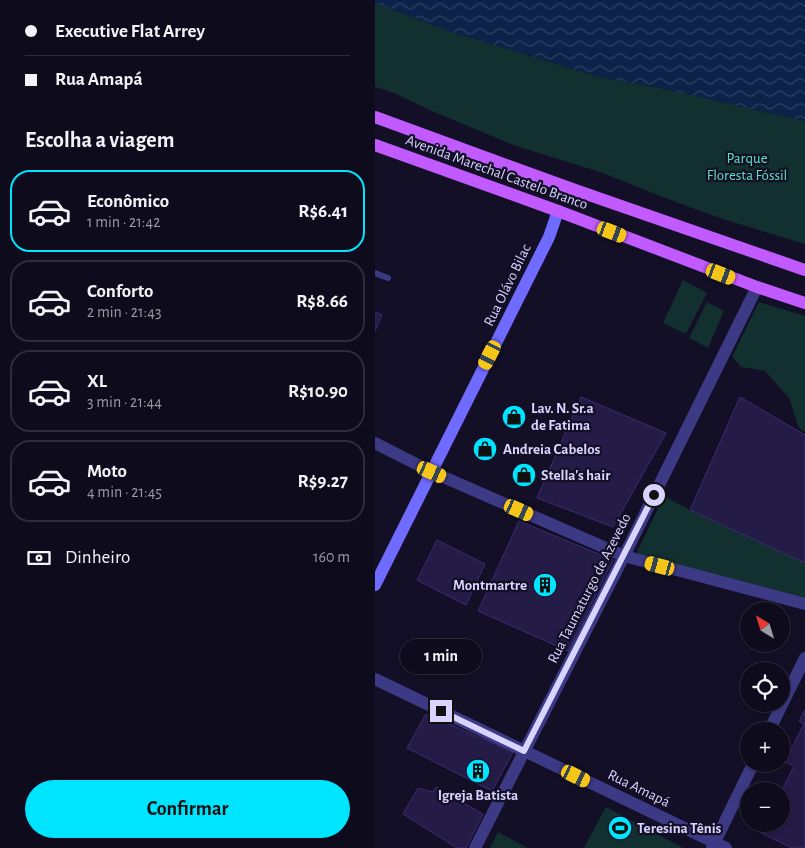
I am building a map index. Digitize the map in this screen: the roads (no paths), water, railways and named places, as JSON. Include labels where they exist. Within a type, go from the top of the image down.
[{"type":"main road","name":"Avenida Marechal Castelo Branco","points":[[375,117],[575,190],[805,270]]},
{"type":"main road","name":"Avenida Marechal Castelo Branco","points":[[375,145],[757,287],[805,303]]},
{"type":"street","name":"Rua Olávo Bilac","points":[[375,585],[549,237],[558,212]]},
{"type":"street","name":"Rua Taumaturgo de Azevedo","points":[[475,848],[624,556],[757,287]]},
{"type":"street","points":[[375,442],[432,472],[624,556],[805,604]]},
{"type":"street","points":[[773,722],[805,658]]},
{"type":"street","name":"Rua Amapá","points":[[375,679],[718,846]]},
{"type":"street","points":[[718,846],[750,772]]},
{"type":"lane","points":[[375,273],[388,278]]},
{"type":"water","points":[[375,0],[805,0],[805,121],[669,90],[596,76],[452,32],[375,3]]},
{"type":"place","name":"Lav. N. Sr.a de Fatima","points":[[514,417]]},
{"type":"place","name":"Andreia Cabelos","points":[[485,449]]},
{"type":"place","name":"Stella's hair","points":[[524,475]]},
{"type":"place","name":"Montmartre","points":[[545,585]]},
{"type":"place","name":"Igreja Batista","points":[[478,771]]},
{"type":"place","name":"Teresina Tênis","points":[[620,828]]},
{"type":"park label","name":"Parque Floresta Fóssil","points":[[747,166]]}]
